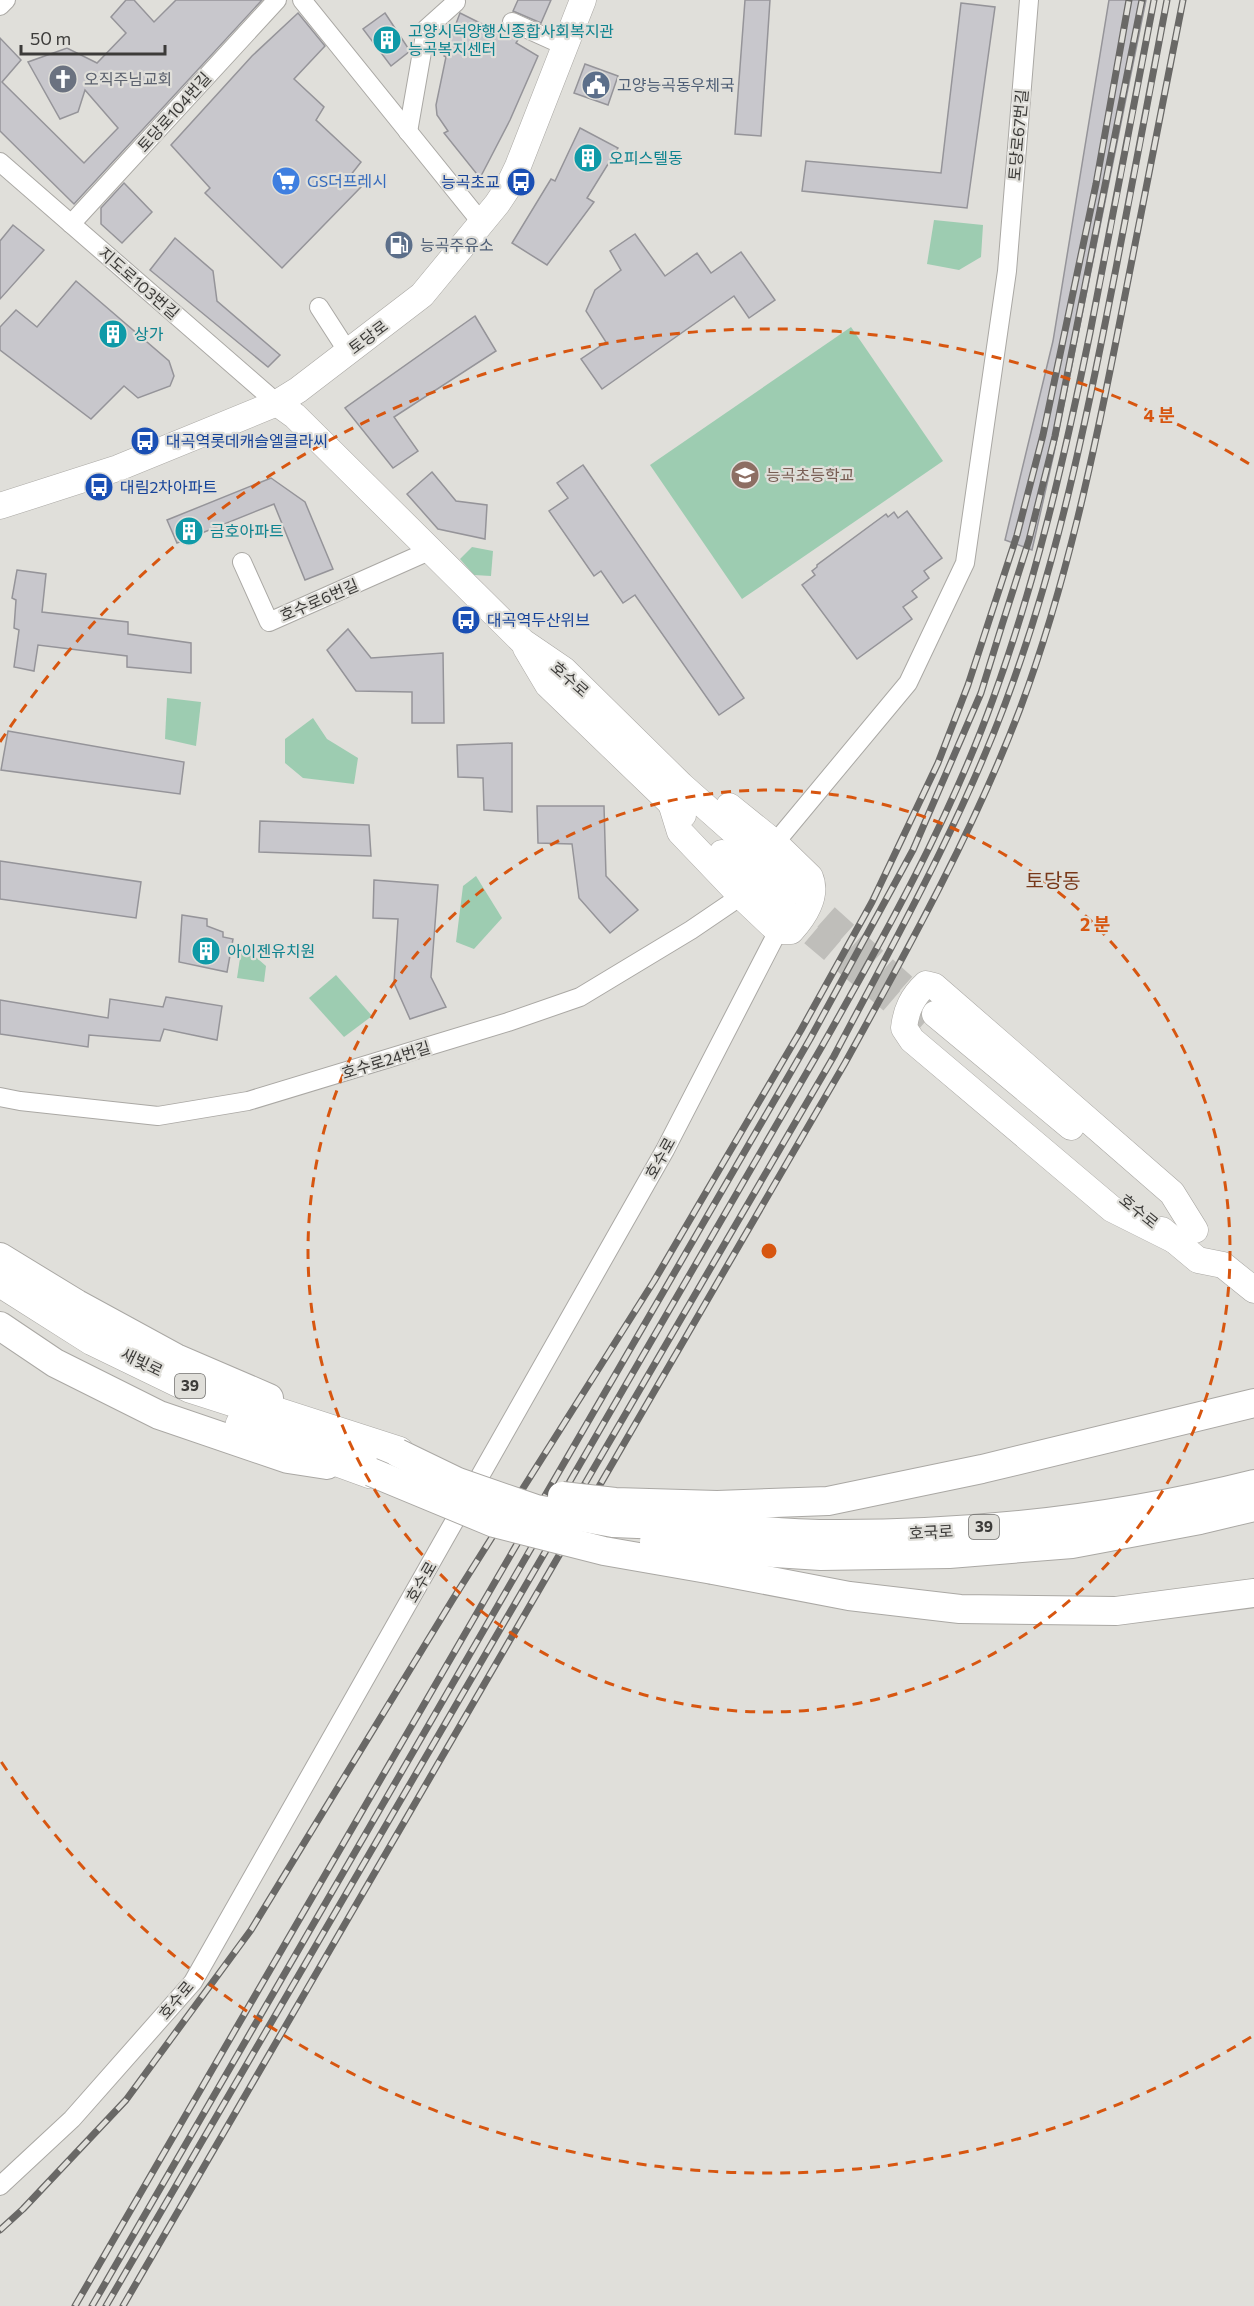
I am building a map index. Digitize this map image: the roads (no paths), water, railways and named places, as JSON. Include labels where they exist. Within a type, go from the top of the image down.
[{"type":"highway","name":"새빛로","points":[[0,1280],[93,1339],[190,1386],[398,1453]]},
{"type":"highway","name":"새빛로","points":[[0,1304],[75,1350],[164,1397],[371,1472]]},
{"type":"main road","name":"토당로","points":[[0,506],[118,468],[277,403],[298,390],[422,295],[507,189],[583,0]]},
{"type":"main road","name":"호수로","points":[[277,403],[295,416],[523,642],[564,670],[746,875],[786,910]]},
{"type":"main road","points":[[676,794],[717,797],[775,843],[810,877],[812,883],[808,908],[791,931],[786,910],[741,896],[680,832],[676,794]]},
{"type":"main road","points":[[926,984],[934,986],[1172,1193],[1185,1236],[1112,1209],[912,1040],[904,1028],[910,1003],[917,992],[926,984]]},
{"type":"main road","name":"호수로","points":[[930,1021],[1185,1236],[1214,1245],[1223,1265],[1254,1290]]},
{"type":"main road","points":[[0,1257],[77,1304],[176,1358],[398,1453]]},
{"type":"main road","points":[[0,1326],[55,1363],[159,1414],[288,1459],[371,1472]]},
{"type":"main road","points":[[714,1538],[828,1502],[982,1469],[1254,1403]]},
{"type":"main road","name":"39","points":[[398,1453],[458,1482],[536,1509],[714,1538]]},
{"type":"main road","name":"39","points":[[371,1472],[506,1512],[612,1538],[714,1538]]},
{"type":"main road","name":"호국로","points":[[714,1538],[940,1532],[1067,1518],[1192,1500],[1254,1484]]},
{"type":"main road","name":"호국로","points":[[714,1538],[821,1556],[949,1554],[1072,1544],[1254,1508]]},
{"type":"main road","points":[[714,1538],[849,1596],[960,1609],[1116,1611],[1254,1593]]},
{"type":"street","points":[[0,6],[6,0]]},
{"type":"street","name":"토당로104번길","points":[[71,224],[277,0]]},
{"type":"street","points":[[302,0],[481,222]]},
{"type":"street","name":"토당로67번길","points":[[775,843],[908,683],[965,563],[1007,271],[1029,0]]},
{"type":"street","points":[[408,132],[426,29],[456,2]]},
{"type":"street","points":[[512,22],[565,46]]},
{"type":"street","name":"지도로103번길","points":[[0,162],[277,403]]},
{"type":"street","points":[[318,307],[348,352]]},
{"type":"street","name":"호수로6번길","points":[[243,562],[269,622],[429,551]]},
{"type":"street","name":"호수로24번길","points":[[0,1097],[158,1116],[248,1101],[508,1022],[580,997],[691,930],[741,896]]},
{"type":"street","name":"호수로","points":[[0,2186],[72,2119],[193,1982],[665,1150],[786,910]]},
{"type":"tunnel","points":[[797,891],[930,1010]]},
{"type":"tunnel","points":[[783,908],[924,1028]]},
{"type":"railway","points":[[0,2230],[23,2209],[126,2100],[251,1930],[453,1599],[654,1281],[801,1030],[872,902],[938,763],[968,685],[1017,535],[1043,435],[1096,184],[1129,0]]},
{"type":"railway","points":[[75,2306],[810,1039],[913,850],[981,693],[1029,540],[1055,436],[1142,0]]},
{"type":"railway","points":[[92,2306],[821,1048],[915,877],[957,789],[1009,654],[1048,518],[1090,333],[1154,0]]},
{"type":"railway","points":[[106,2306],[834,1056],[947,838],[1005,704],[1051,562],[1096,368],[1167,0]]},
{"type":"railway","points":[[123,2306],[845,1063],[916,932],[982,800],[1002,755],[1037,662],[1078,517],[1110,370],[1183,0]]},
{"type":"place","name":"고양시덕양행신종합사회복지관 능곡복지센터","points":[[387,40]]},
{"type":"place","name":"오직주님교회","points":[[63,79]]},
{"type":"place","name":"고양능곡동우체국","points":[[596,85]]},
{"type":"place","name":"오피스텔동","points":[[588,158]]},
{"type":"place","name":"GS더프레시","points":[[286,181]]},
{"type":"place","name":"능곡초교","points":[[521,182]]},
{"type":"place","name":"능곡주유소","points":[[399,245]]},
{"type":"place","name":"상가","points":[[113,334]]},
{"type":"place","name":"대곡역롯데캐슬엘클라씨","points":[[145,441]]},
{"type":"place","name":"능곡초등학교","points":[[745,475]]},
{"type":"place","name":"대림2차아파트","points":[[99,487]]},
{"type":"place","name":"금호아파트","points":[[189,531]]},
{"type":"place","name":"대곡역두산위브","points":[[466,620]]},
{"type":"place","name":"아이젠유치원","points":[[206,951]]},
{"type":"district","name":"토당동","points":[[1053,881]]}]
